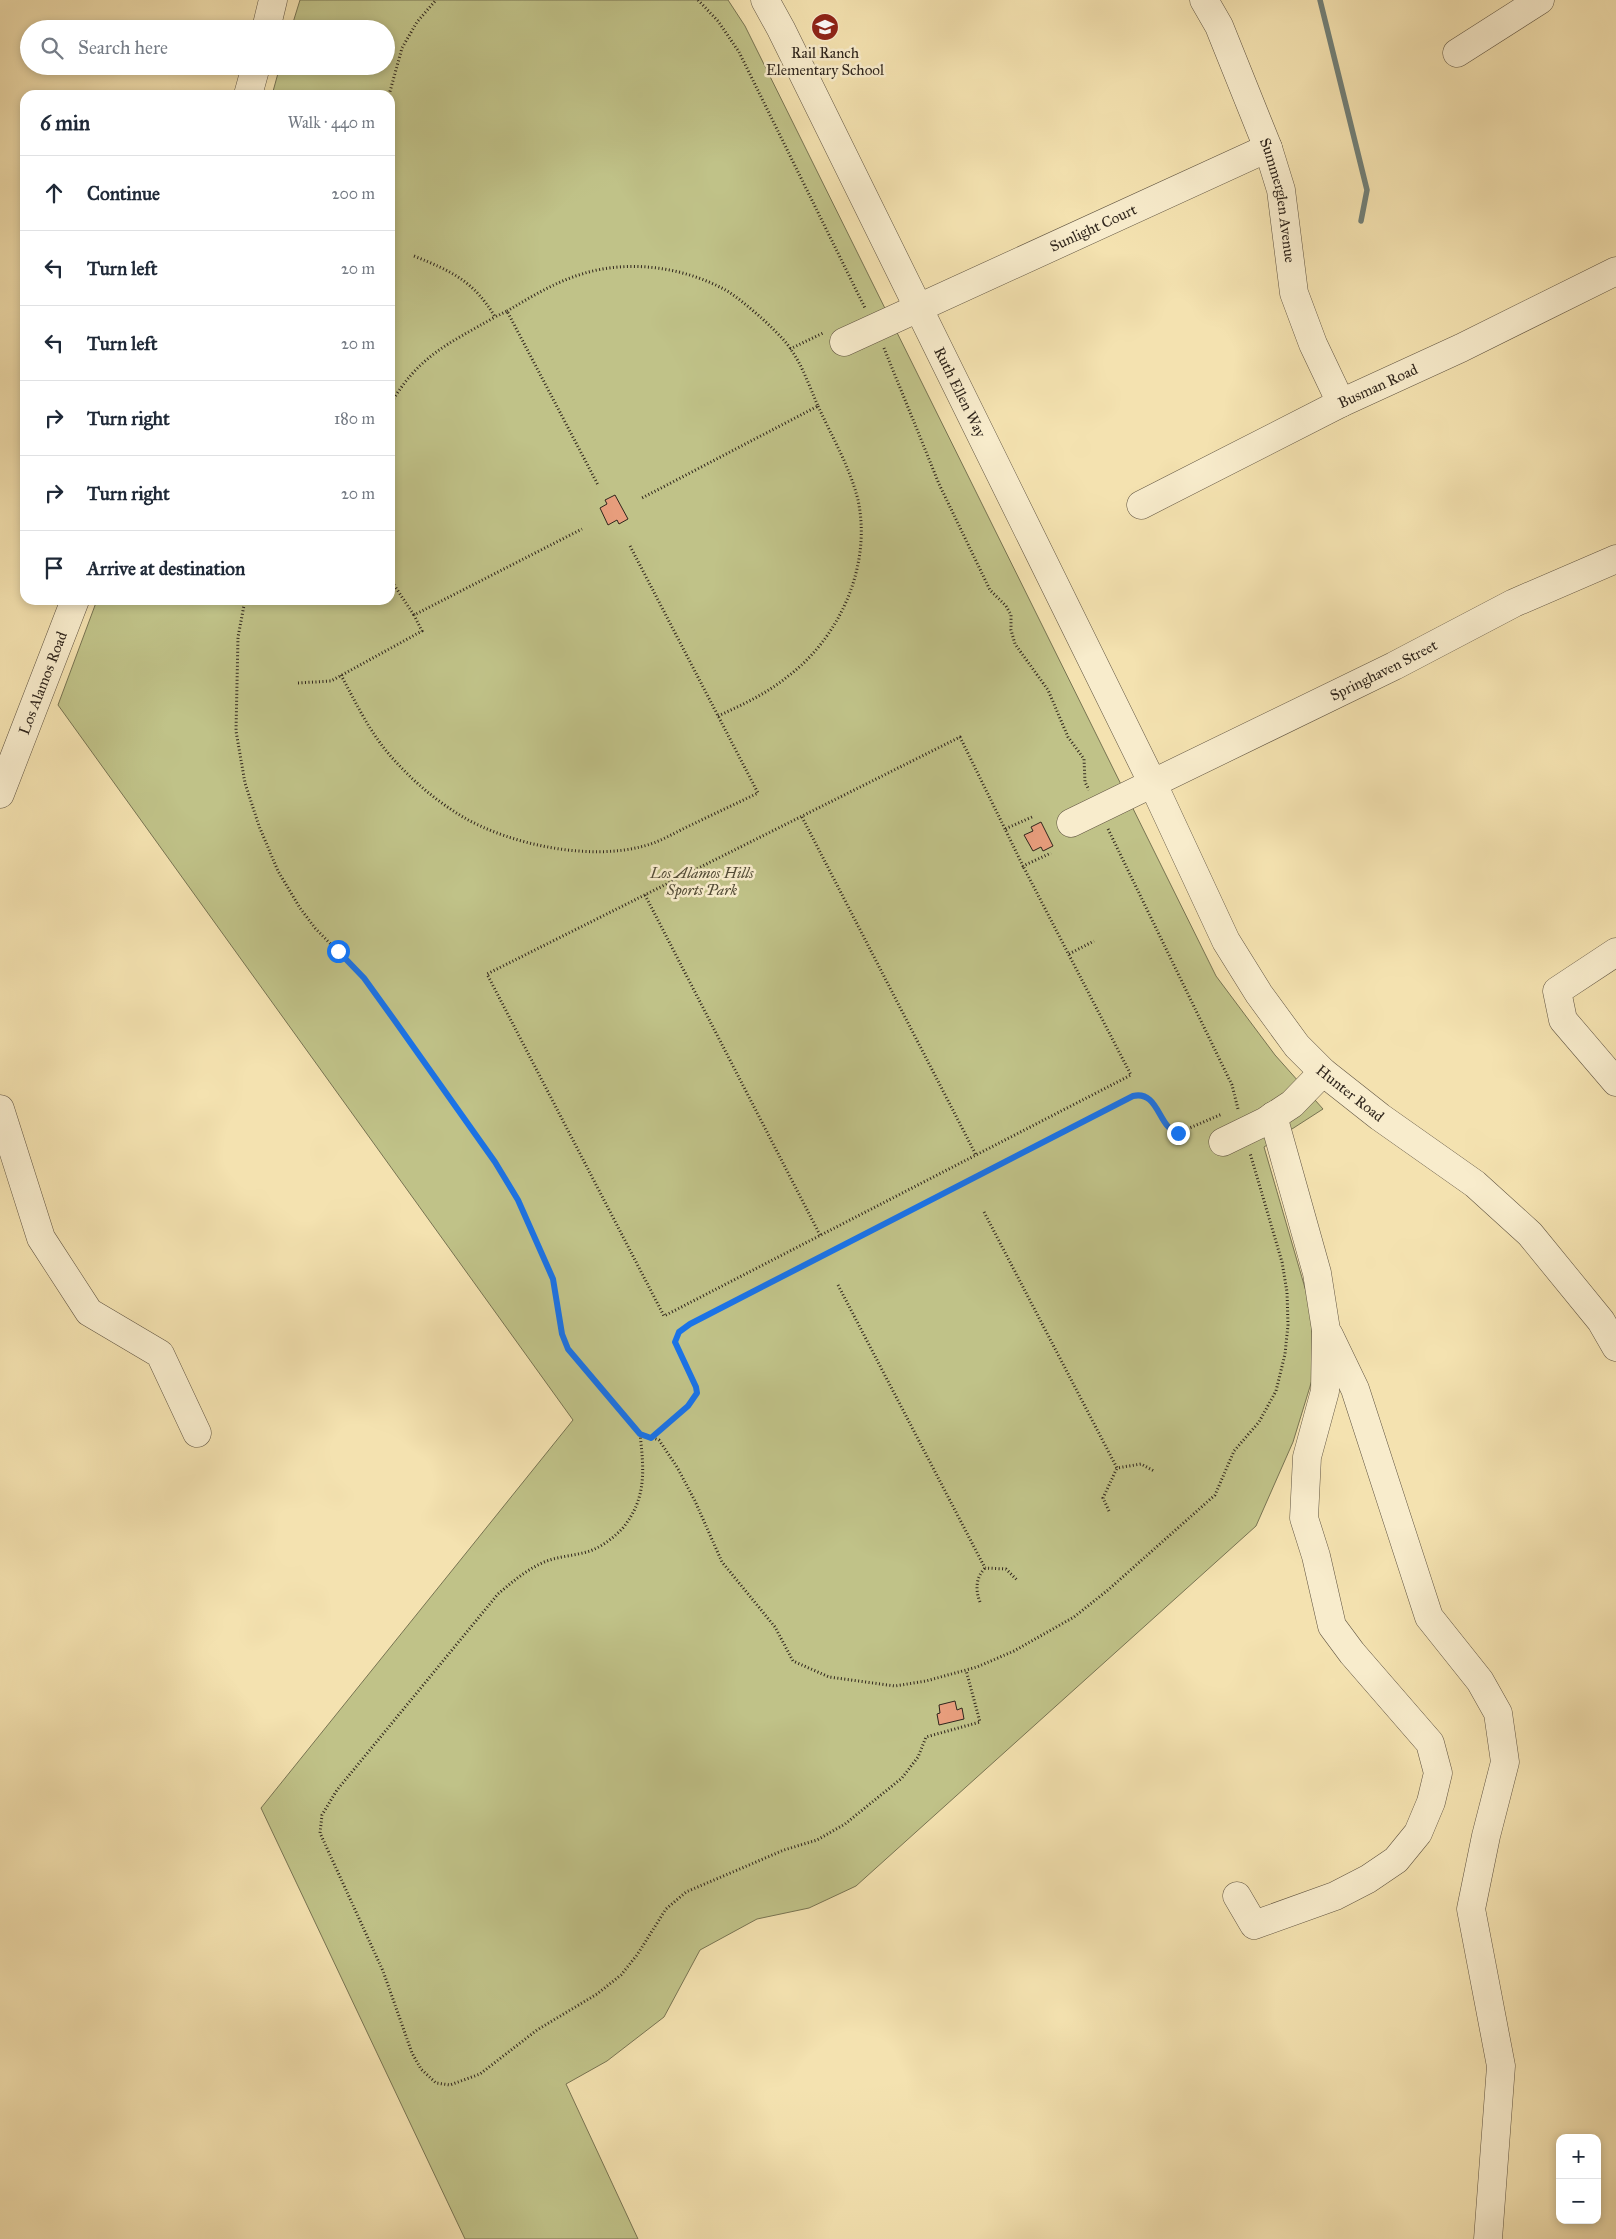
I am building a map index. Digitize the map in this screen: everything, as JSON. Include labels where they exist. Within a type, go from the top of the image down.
[{"type":"street","points":[[268,20],[273,0]]},
{"type":"street","name":"Ruth Ellen Way","points":[[765,0],[1153,784]]},
{"type":"street","name":"Summerglen Avenue","points":[[1204,0],[1219,26],[1268,148],[1281,190],[1294,293],[1313,344],[1341,403]]},
{"type":"street","points":[[1457,53],[1540,0]]},
{"type":"street","points":[[249,90],[254,75]]},
{"type":"street","name":"Sunlight Court","points":[[844,342],[1268,148]]},
{"type":"street","name":"Busman Road","points":[[1141,505],[1341,403],[1461,348],[1616,271]]},
{"type":"street","name":"Springhaven Street","points":[[1071,823],[1394,666],[1514,603],[1616,560]]},
{"type":"street","name":"Los Alamos Road","points":[[0,794],[73,605]]},
{"type":"street","name":"Hunter Road","points":[[1153,784],[1226,941],[1260,994],[1297,1046],[1323,1072],[1380,1117],[1475,1184],[1530,1234],[1609,1315],[1616,1347]]},
{"type":"street","points":[[1616,952],[1557,991],[1563,1020],[1616,1082]]},
{"type":"street","points":[[1235,1127],[1273,1116],[1292,1104],[1323,1072]]},
{"type":"street","points":[[0,1110],[41,1238],[89,1312],[160,1354],[197,1433]]},
{"type":"street","points":[[1237,1896],[1254,1925],[1335,1896],[1368,1879],[1396,1860],[1418,1833],[1431,1802],[1438,1773],[1430,1743],[1352,1653],[1332,1626],[1316,1556],[1304,1518],[1307,1457],[1325,1390],[1326,1330],[1317,1273],[1273,1116]]},
{"type":"street","points":[[1326,1330],[1355,1388],[1430,1617],[1480,1680],[1498,1713],[1505,1762],[1486,1836],[1472,1909],[1500,2066],[1488,2239]]},
{"type":"path","points":[[395,73],[402,48],[418,22],[436,0]]},
{"type":"path","points":[[244,605],[238,637],[236,732],[245,783],[259,826],[278,870],[300,908],[315,928],[364,978],[495,1162],[518,1200],[553,1279],[562,1334],[568,1349],[640,1434],[658,1440],[677,1467],[695,1501],[722,1562],[774,1627],[793,1661],[829,1677],[895,1686],[926,1681],[966,1670],[1014,1651],[1074,1617],[1108,1590],[1215,1495],[1234,1451],[1259,1422],[1276,1391],[1286,1354],[1288,1325],[1287,1292],[1282,1262],[1235,1127],[1232,1085],[1085,782],[1084,759],[1068,737],[1048,690],[1015,644],[1011,630],[1011,615],[1006,606],[990,590],[939,484],[875,328],[739,52],[718,21],[698,0]]},
{"type":"path","points":[[390,90],[395,75]]},
{"type":"path","points":[[414,256],[455,274],[485,300],[495,317]]},
{"type":"path","points":[[395,397],[404,383],[427,359],[456,338],[560,282],[583,273],[628,267],[649,267],[691,277],[728,292],[755,312],[790,349],[851,479],[858,500],[862,525],[857,574],[832,628],[812,654],[773,688],[757,698],[718,716]]},
{"type":"path","points":[[507,311],[598,485]]},
{"type":"path","points":[[790,349],[812,338]]},
{"type":"path","points":[[642,498],[818,406]]},
{"type":"path","points":[[414,615],[582,529]]},
{"type":"path","points":[[341,675],[374,734],[394,760],[440,801],[466,818],[505,835],[552,847],[579,851],[596,852],[643,846],[658,841],[758,793],[629,544]]},
{"type":"path","points":[[298,683],[331,681],[422,631],[395,586]]},
{"type":"path","points":[[960,737],[1023,866],[1131,1075],[664,1316],[487,974],[802,817],[960,737]]},
{"type":"path","points":[[802,817],[976,1155]]},
{"type":"path","points":[[1005,829],[1032,817]]},
{"type":"path","points":[[1023,866],[1051,853]]},
{"type":"path","points":[[645,895],[820,1236]]},
{"type":"path","points":[[1069,954],[1094,941]]},
{"type":"path","points":[[651,1438],[688,1406],[697,1393],[675,1342],[679,1332],[690,1324],[1133,1096],[1138,1095],[1151,1100],[1169,1128],[1178,1133],[1235,1127]]},
{"type":"path","points":[[984,1212],[1117,1468]]},
{"type":"path","points":[[838,1285],[985,1568]]},
{"type":"path","points":[[640,1434],[643,1460],[641,1498],[630,1518],[614,1538],[592,1550],[543,1562],[520,1575],[498,1594],[337,1790],[322,1815],[320,1833],[383,1971],[412,2052],[421,2069],[436,2083],[450,2085],[480,2074],[537,2030],[597,1994],[620,1975],[638,1955],[666,1909],[686,1892],[784,1850],[817,1840],[838,1828],[902,1778],[918,1757],[926,1737],[980,1722],[966,1670]]},
{"type":"path","points":[[1117,1468],[1141,1464],[1154,1471]]},
{"type":"path","points":[[1109,1511],[1103,1498],[1117,1468]]},
{"type":"path","points":[[985,1568],[1006,1569],[1018,1581]]},
{"type":"path","points":[[980,1602],[976,1594],[978,1582],[985,1568]]},
{"type":"green space","name":"Los Alamos Hills Sports Park","points":[[300,0],[728,0],[745,26],[1216,976],[1275,1055],[1323,1109],[1264,1147],[1312,1312],[1312,1380],[1293,1442],[1256,1526],[856,1886],[809,1908],[757,1919],[700,1950],[664,2017],[607,2061],[566,2084],[638,2239],[465,2239],[261,1808],[573,1420],[58,705],[95,605],[395,605],[395,90],[273,90],[278,75],[395,75],[395,20],[294,20]]},
{"type":"building","points":[[615,495],[628,519],[619,524],[617,520],[608,525],[600,508],[607,504],[605,500]]},
{"type":"building","points":[[1041,822],[1053,846],[1043,851],[1041,847],[1033,851],[1024,835],[1033,831],[1031,827]]},
{"type":"building","points":[[955,1701],[957,1710],[962,1708],[964,1719],[939,1725],[937,1714],[940,1713],[939,1705]]},
{"type":"waterway","points":[[1320,0],[1367,190],[1361,221]]},
{"type":"place","name":"Rail Ranch Elementary School","points":[[825,27]]},
{"type":"route","points":[[338,951],[364,978],[495,1162],[518,1200],[553,1279],[562,1334],[568,1349],[640,1434],[651,1438],[688,1406],[697,1393],[675,1342],[676,1337],[683,1328],[1133,1096],[1138,1095],[1151,1100],[1169,1128],[1178,1133]]}]
